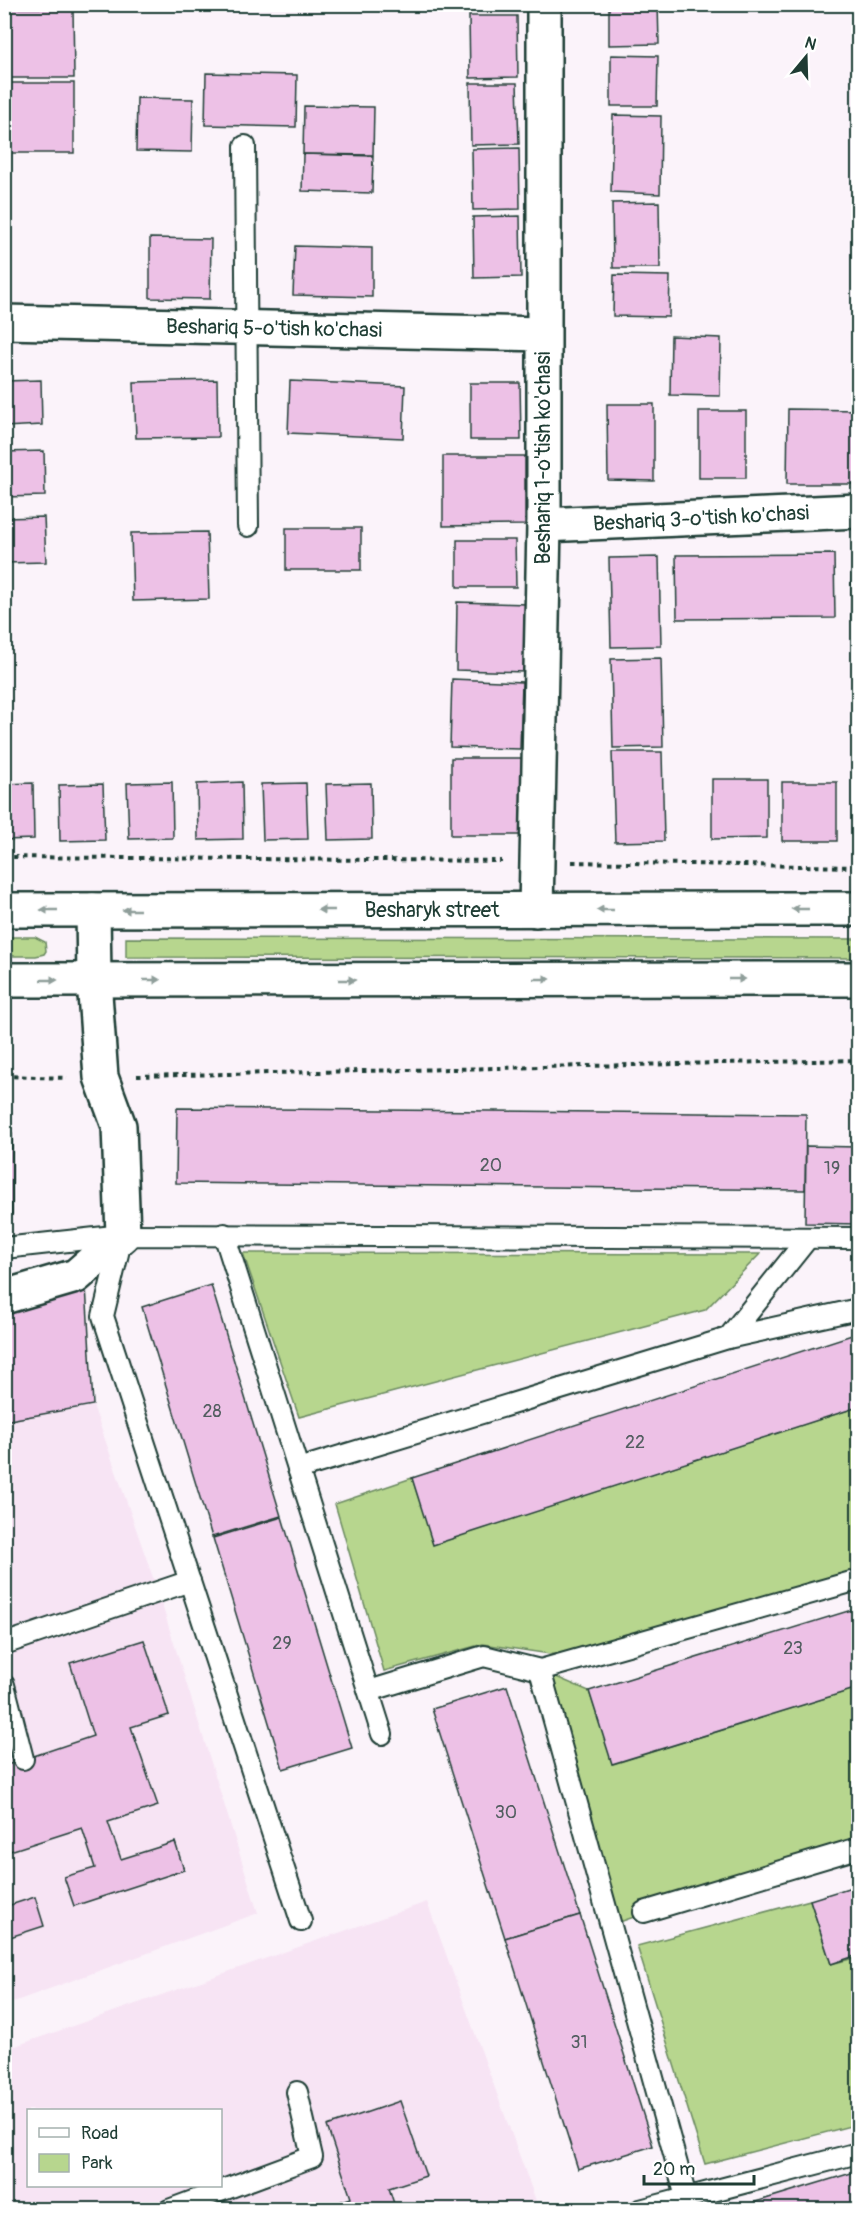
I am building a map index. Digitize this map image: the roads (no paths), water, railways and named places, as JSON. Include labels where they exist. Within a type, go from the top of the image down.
[{"type":"street","name":"Beshariq 1-o'tish ko'chasi","points":[[536,910],[544,525],[544,4]]},
{"type":"street","name":"Beshariq 5-o'tish ko'chasi","points":[[4,322],[543,334]]},
{"type":"street","name":"Beshariq 3-o'tish ko'chasi","points":[[544,525],[858,512]]},
{"type":"street","name":"Besharyk street","points":[[4,910],[858,909]]},
{"type":"street","points":[[4,1297],[76,1276],[123,1235],[119,1126],[101,1077],[94,980],[93,910]]},
{"type":"street","points":[[4,980],[858,979]]},
{"type":"lane","points":[[246,146],[248,526]]},
{"type":"lane","points":[[224,1234],[382,1734]]},
{"type":"lane","points":[[123,1235],[103,1316],[301,1921]]},
{"type":"lane","points":[[4,1248],[123,1235],[858,1238]]},
{"type":"lane","points":[[728,1338],[808,1238]]},
{"type":"lane","points":[[298,1469],[728,1338],[858,1309]]},
{"type":"lane","points":[[369,1691],[484,1656],[540,1670],[858,1580]]},
{"type":"lane","points":[[4,1644],[190,1581]]},
{"type":"lane","points":[[540,1670],[687,2197]]},
{"type":"lane","points":[[4,1685],[23,1760]]},
{"type":"lane","points":[[644,1912],[858,1848]]},
{"type":"lane","points":[[169,2210],[312,2157],[297,2091]]},
{"type":"lane","points":[[640,2210],[858,2153]]}]
